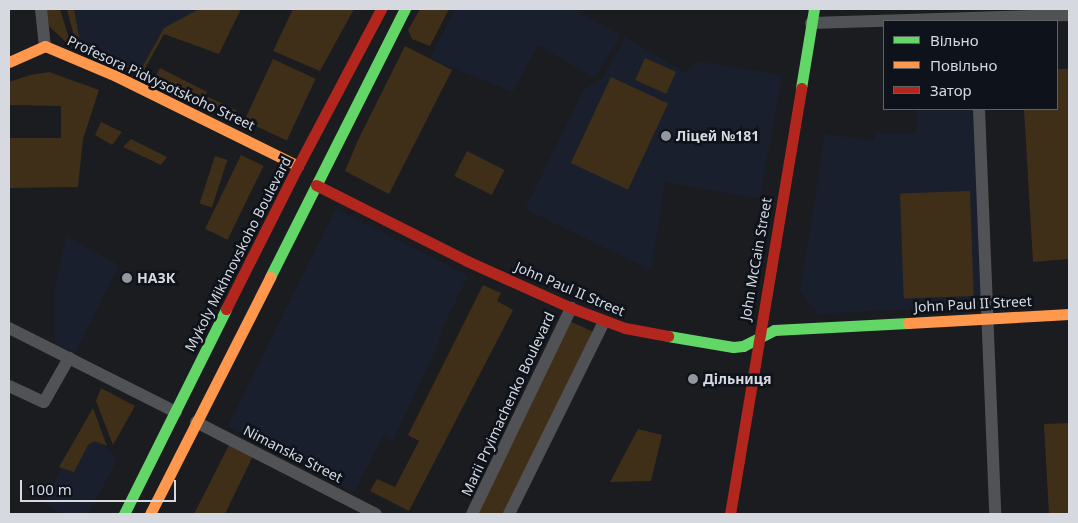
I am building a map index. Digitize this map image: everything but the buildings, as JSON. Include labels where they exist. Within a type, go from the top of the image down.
[{"type":"main road","name":"Mykoly Mikhnovskoho Boulevard","points":[[124,514],[298,166],[381,9]]},
{"type":"main road","points":[[150,514],[405,9]]},
{"type":"main road","name":"John McCain Street","points":[[730,514],[814,9]]},
{"type":"main road","name":"Profesora Pidvysotskoho Street","points":[[9,62],[45,46],[116,76],[298,166]]},
{"type":"main road","name":"John Paul II Street","points":[[316,185],[467,261],[604,322],[634,330],[733,347],[743,346],[774,330],[1069,314]]},
{"type":"street","points":[[41,9],[45,46]]},
{"type":"street","points":[[934,20],[975,19],[1017,12],[1069,15]]},
{"type":"street","points":[[811,23],[883,21]]},
{"type":"street","points":[[980,110],[995,514]]},
{"type":"street","name":"Marii Pryimachenko Boulevard","points":[[472,514],[571,308]]},
{"type":"street","points":[[509,514],[604,322]]},
{"type":"street","points":[[9,328],[176,412]]},
{"type":"street","points":[[9,386],[44,402],[69,358]]},
{"type":"street","name":"Nimanska Street","points":[[196,422],[376,514]]},
{"type":"shaded area","points":[[46,9],[60,9],[72,48],[49,26]]},
{"type":"shaded area","points":[[67,9],[74,9],[80,42],[140,71],[164,28],[199,9],[241,9],[219,54],[164,34],[142,74],[76,44]]},
{"type":"shaded area","points":[[74,9],[199,9],[164,28],[140,71],[80,42]]},
{"type":"shaded area","points":[[293,9],[354,9],[320,71],[273,51]]},
{"type":"shaded area","points":[[420,9],[449,9],[430,46],[412,39],[408,30]]},
{"type":"shaded area","points":[[455,9],[571,9],[620,34],[618,41],[594,78],[538,45],[513,92],[430,59]]},
{"type":"shaded area","name":"Ліцей №181","points":[[625,37],[686,73],[696,61],[782,75],[760,199],[665,182],[651,270],[525,209],[584,89],[603,78]]},
{"type":"shaded area","points":[[405,46],[452,70],[389,194],[345,171],[358,140]]},
{"type":"shaded area","points":[[645,58],[676,72],[666,94],[635,80]]},
{"type":"shaded area","points":[[273,59],[316,79],[287,140],[244,121]]},
{"type":"shaded area","points":[[160,68],[207,92],[200,105],[153,81]]},
{"type":"shaded area","points":[[1058,69],[1069,69],[1069,259],[1033,262],[1024,110],[1058,110]]},
{"type":"shaded area","points":[[49,72],[99,90],[83,139],[78,187],[9,188],[9,138],[61,138],[61,106],[9,105],[9,82],[30,75]]},
{"type":"shaded area","points":[[611,77],[668,104],[628,190],[571,163]]},
{"type":"shaded area","points":[[208,97],[236,110],[232,119],[204,106]]},
{"type":"shaded area","points":[[917,110],[975,110],[980,305],[818,314],[800,291],[825,134],[874,141],[875,133],[916,134]]},
{"type":"shaded area","points":[[101,122],[122,132],[112,145],[95,135]]},
{"type":"shaded area","points":[[131,139],[167,157],[161,165],[123,147]]},
{"type":"shaded area","points":[[467,151],[504,170],[492,195],[454,176]]},
{"type":"shaded area","points":[[241,155],[263,166],[228,240],[205,229]]},
{"type":"shaded area","points":[[215,156],[227,160],[212,208],[200,204]]},
{"type":"shaded area","points":[[970,191],[974,296],[904,298],[900,193]]},
{"type":"shaded area","points":[[336,208],[468,276],[393,440],[384,435],[354,492],[228,426]]},
{"type":"shaded area","points":[[66,236],[119,265],[75,354],[55,345],[55,287]]},
{"type":"shaded area","points":[[483,285],[501,293],[497,301],[513,310],[409,511],[370,491],[377,479],[395,487],[419,441],[408,435]]},
{"type":"shaded area","points":[[565,319],[598,334],[509,514],[472,514]]},
{"type":"shaded area","points":[[101,388],[135,406],[113,445],[96,401]]},
{"type":"shaded area","points":[[93,408],[107,446],[94,441],[88,445],[74,472],[59,467]]},
{"type":"shaded area","points":[[1069,423],[1069,514],[1049,514],[1044,424]]},
{"type":"shaded area","points":[[638,429],[662,435],[651,481],[610,482]]},
{"type":"shaded area","points":[[81,430],[108,449],[117,461],[88,514],[64,514],[44,504]]},
{"type":"shaded area","points":[[229,445],[253,456],[225,514],[194,514]]},
{"type":"traffic: fast","points":[[270,277],[405,9]]},
{"type":"traffic: fast","points":[[801,88],[814,9]]},
{"type":"traffic: fast","points":[[124,514],[226,309]]},
{"type":"traffic: fast","points":[[668,336],[733,347],[743,346],[774,330],[908,323]]},
{"type":"traffic: slow","points":[[9,62],[45,46],[116,76],[298,166]]},
{"type":"traffic: slow","points":[[150,514],[270,277]]},
{"type":"traffic: slow","points":[[908,323],[1069,314]]},
{"type":"traffic: jam","points":[[226,309],[298,166],[381,9]]},
{"type":"traffic: jam","points":[[730,514],[801,88]]},
{"type":"traffic: jam","points":[[316,185],[467,261],[574,309],[625,328],[668,336]]},
{"type":"place","name":"Ліцей №181","points":[[666,136]]},
{"type":"place","name":"НАЗК","points":[[127,278]]},
{"type":"place","name":"Дільниця","points":[[693,379]]}]
